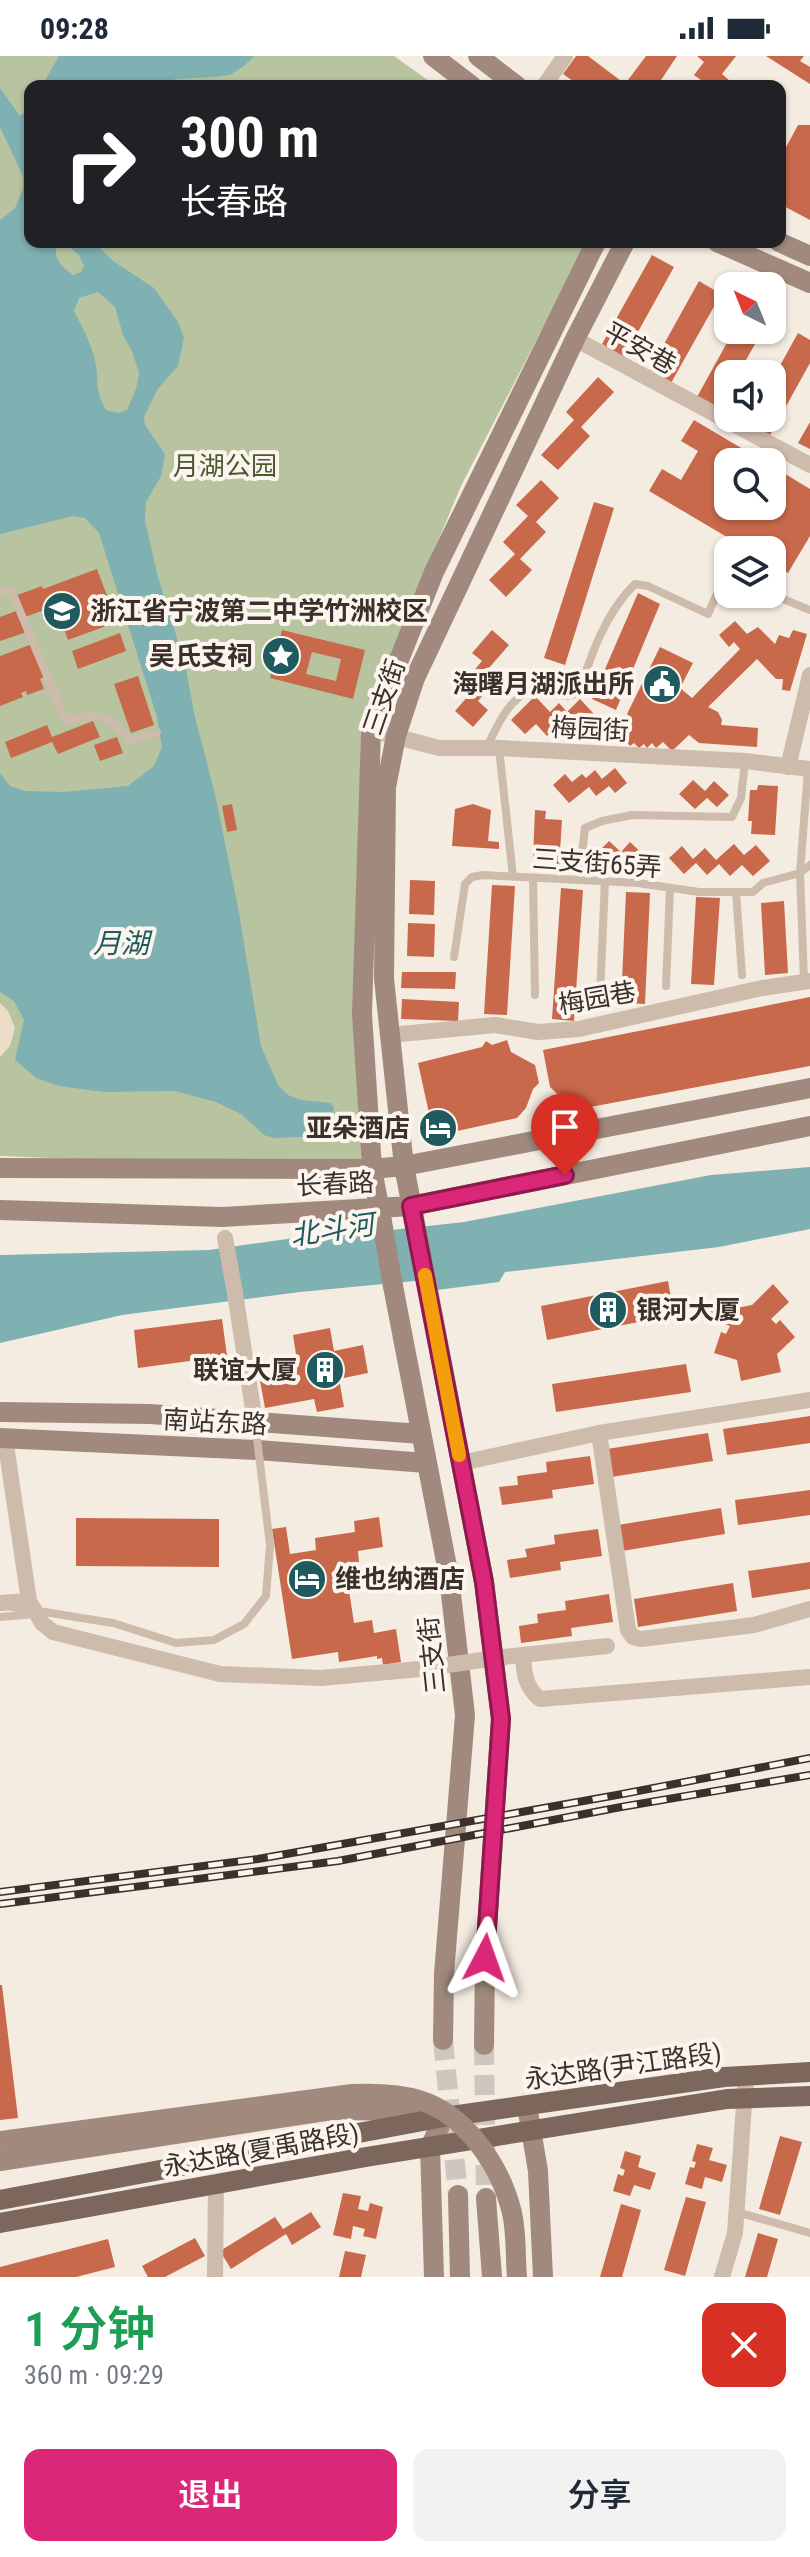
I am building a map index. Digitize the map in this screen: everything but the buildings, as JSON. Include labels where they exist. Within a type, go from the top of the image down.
[{"type":"main road","points":[[433,56],[464,80]]},
{"type":"main road","points":[[478,56],[509,80]]},
{"type":"main road","points":[[786,245],[810,256]]},
{"type":"main road","name":"三支街","points":[[443,2040],[444,1974],[465,1715],[449,1577],[372,1169],[362,1014],[371,730],[434,572],[593,248]]},
{"type":"main road","name":"三支街","points":[[412,1212],[404,1166],[384,979],[386,787],[396,736],[415,678],[575,339],[622,248]]},
{"type":"main road","points":[[731,248],[810,283]]},
{"type":"main road","name":"长春路","points":[[0,1168],[372,1169],[404,1166],[810,1088]]},
{"type":"main road","name":"长春路","points":[[0,1210],[222,1217],[412,1212],[810,1126]]},
{"type":"main road","points":[[412,1212],[484,1582],[501,1719],[485,1958],[484,2045]]},
{"type":"main road","name":"南站东路","points":[[0,1412],[150,1414],[421,1434]]},
{"type":"main road","name":"南站东路","points":[[3,1438],[258,1450],[426,1463]]},
{"type":"main road","name":"永达路(尹江路段)","points":[[444,2117],[724,2077],[810,2072]]},
{"type":"main road","points":[[0,2141],[352,2094],[375,2093],[420,2100],[434,2106],[464,2128],[481,2146],[499,2178],[512,2213],[517,2277]]},
{"type":"main road","name":"永达路(尹江路段)","points":[[531,2131],[727,2099],[810,2096]]},
{"type":"main road","points":[[527,2106],[538,2171],[543,2277]]},
{"type":"main road","points":[[0,2161],[332,2110],[416,2111],[444,2117],[430,2147],[434,2277]]},
{"type":"main road","name":"永达路(夏禹路段)","points":[[0,2200],[444,2117]]},
{"type":"main road","name":"永达路(夏禹路段)","points":[[0,2223],[531,2131]]},
{"type":"main road","points":[[458,2195],[460,2277]]},
{"type":"main road","points":[[486,2198],[492,2277]]},
{"type":"street","points":[[548,80],[565,56]]},
{"type":"street","name":"平安巷","points":[[575,339],[810,465]]},
{"type":"street","points":[[788,767],[810,675]]},
{"type":"street","name":"梅园街","points":[[371,730],[439,748],[745,761],[809,769]]},
{"type":"street","name":"梅园巷","points":[[390,1035],[495,1025],[538,1032],[579,1029],[762,988],[807,981]]},
{"type":"street","points":[[222,1217],[255,1422]]},
{"type":"street","points":[[461,1463],[599,1433],[810,1400]]},
{"type":"street","points":[[599,1433],[628,1630],[633,1637],[641,1639],[754,1625],[810,1609]]},
{"type":"street","points":[[3,1438],[29,1601],[42,1623],[53,1632],[220,1674],[321,1678],[607,1646]]},
{"type":"street","points":[[0,1605],[29,1601]]},
{"type":"street","points":[[523,1655],[525,1680],[540,1699],[810,1677]]},
{"type":"street","points":[[722,2277],[735,2233],[746,2076]]},
{"type":"street","points":[[215,2277],[216,2184]]},
{"type":"lane","points":[[513,877],[493,748],[502,716],[517,697],[531,689],[567,696],[579,693],[599,639],[622,596],[635,584],[648,586],[708,614],[714,601]]},
{"type":"lane","points":[[0,592],[8,589],[12,592],[65,719],[74,721],[90,716],[108,719],[130,741],[157,732]]},
{"type":"lane","points":[[786,600],[810,610]]},
{"type":"lane","points":[[579,880],[585,828],[632,815],[732,817],[741,798],[745,761]]},
{"type":"lane","points":[[807,981],[800,873],[809,769]]},
{"type":"lane","points":[[800,873],[810,865]]},
{"type":"lane","name":"三支街65弄","points":[[454,957],[465,884],[472,877],[605,881],[699,892],[753,892],[763,883],[800,873]]},
{"type":"lane","points":[[533,878],[535,995]]},
{"type":"lane","points":[[600,995],[605,881]]},
{"type":"lane","points":[[666,986],[670,888]]},
{"type":"lane","points":[[736,892],[742,975]]},
{"type":"lane","points":[[0,1605],[113,1623],[176,1643],[214,1640],[244,1624],[266,1596],[270,1545],[255,1422]]},
{"type":"lane","points":[[0,1617],[49,1613]]},
{"type":"lane","points":[[737,2212],[810,2233]]},
{"type":"green space","name":"月湖公园","points":[[0,56],[394,56],[428,80],[24,80],[24,248],[584,248],[461,486],[361,725],[357,965],[361,1162],[200,1164],[0,1156]]},
{"type":"shaded area","points":[[0,1003],[8,1011],[15,1028],[10,1046],[0,1057]]},
{"type":"water","points":[[59,56],[254,56],[230,75],[214,77],[45,80]]},
{"type":"water","name":"月湖","points":[[0,88],[20,116],[24,113],[24,248],[56,248],[59,261],[73,275],[81,272],[84,266],[79,255],[71,248],[100,248],[113,261],[154,288],[178,322],[184,338],[178,366],[157,390],[144,417],[145,425],[165,454],[161,476],[146,502],[145,521],[158,577],[185,664],[215,794],[261,1046],[278,1085],[288,1095],[301,1100],[330,1103],[334,1107],[331,1133],[327,1136],[273,1138],[264,1135],[241,1114],[216,1102],[175,1091],[104,1092],[59,1086],[36,1078],[15,1060],[24,1020],[14,1001],[0,992],[0,773],[10,786],[25,791],[62,792],[128,786],[154,766],[162,747],[157,717],[99,533],[85,518],[73,516],[0,534],[0,220],[15,208],[23,188],[23,176],[0,127]],"holes":[[[98,292],[115,307],[139,373],[127,410],[118,413],[106,410],[99,393],[93,352],[74,311],[79,298]]]},
{"type":"water","points":[[810,1167],[810,1229],[719,1247],[505,1272],[499,1282],[437,1290],[435,1279],[300,1292],[122,1315],[0,1343],[0,1255],[209,1250],[301,1237],[338,1236],[464,1222],[711,1175]]},
{"type":"tunnel","points":[[443,2040],[458,2195]]},
{"type":"tunnel","points":[[484,2045],[486,2198]]},
{"type":"railway","points":[[0,1892],[258,1859],[810,1758]]},
{"type":"railway","points":[[0,1904],[338,1861],[810,1775]]},
{"type":"slow traffic","points":[[425,1275],[459,1455]]},
{"type":"place","name":"浙江省宁波第二中学竹洲校区","points":[[62,611]]},
{"type":"place","name":"吴氏支祠","points":[[281,656]]},
{"type":"place","name":"海曙月湖派出所","points":[[662,684]]},
{"type":"place","name":"亚朵酒店","points":[[438,1128]]},
{"type":"place","name":"银河大厦","points":[[608,1310]]},
{"type":"place","name":"联谊大厦","points":[[325,1370]]},
{"type":"place","name":"维也纳酒店","points":[[307,1579]]},
{"type":"route","points":[[485,1958],[501,1719],[484,1582],[411,1206],[565,1175]]},
{"type":"water label","name":"北斗河","points":[[332,1230]]}]
